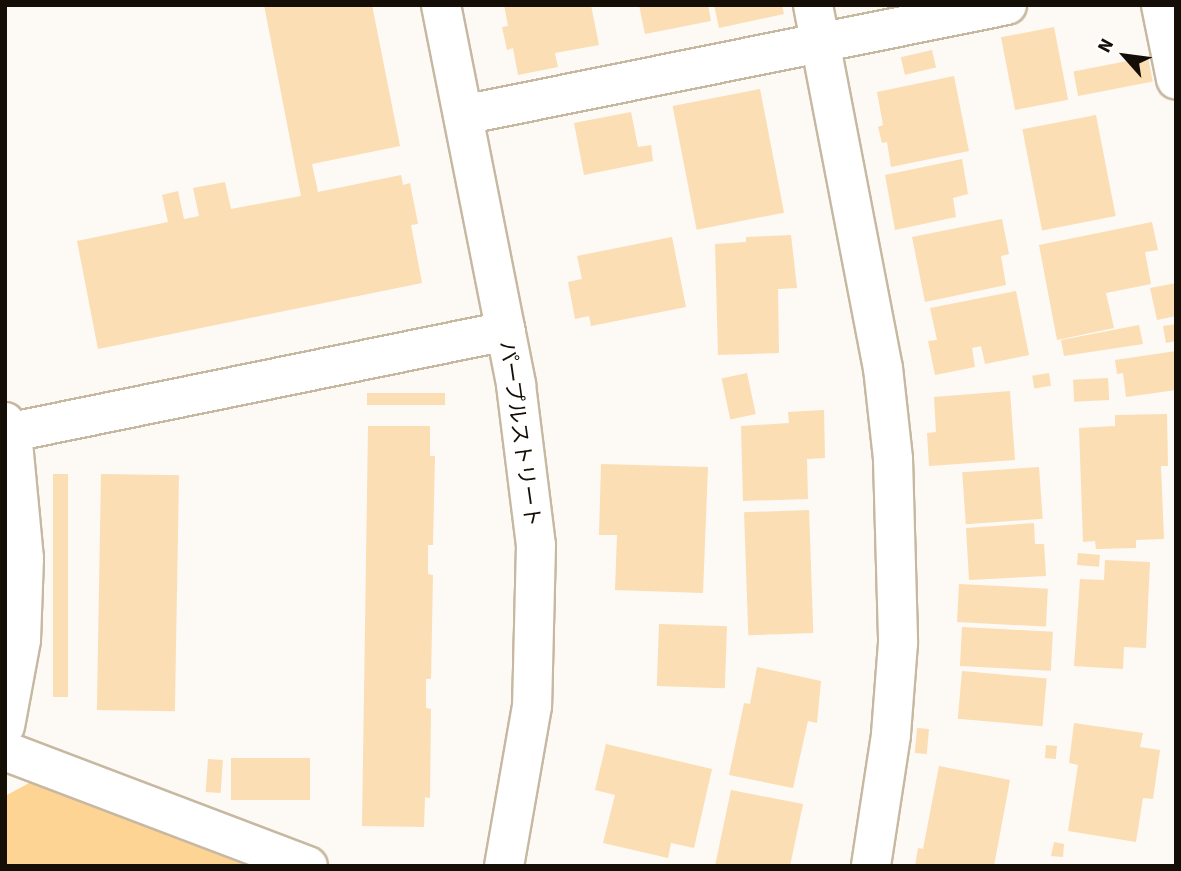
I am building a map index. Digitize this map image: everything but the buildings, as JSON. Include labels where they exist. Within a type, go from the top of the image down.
[{"type":"street","name":"パープルストリート","points":[[441,5],[506,331],[532,491],[537,598],[526,759],[504,866]]},
{"type":"street","points":[[813,5],[883,368],[893,459],[898,643],[891,735],[872,866]]},
{"type":"street","points":[[463,115],[1007,5]]},
{"type":"street","points":[[1161,5],[1176,79]]},
{"type":"street","points":[[5,726],[21,640],[23,558],[9,427],[506,331]]},
{"type":"street","points":[[5,751],[308,866]]},
{"type":"shaded area","points":[[31,782],[247,866],[5,866],[5,796]]}]
